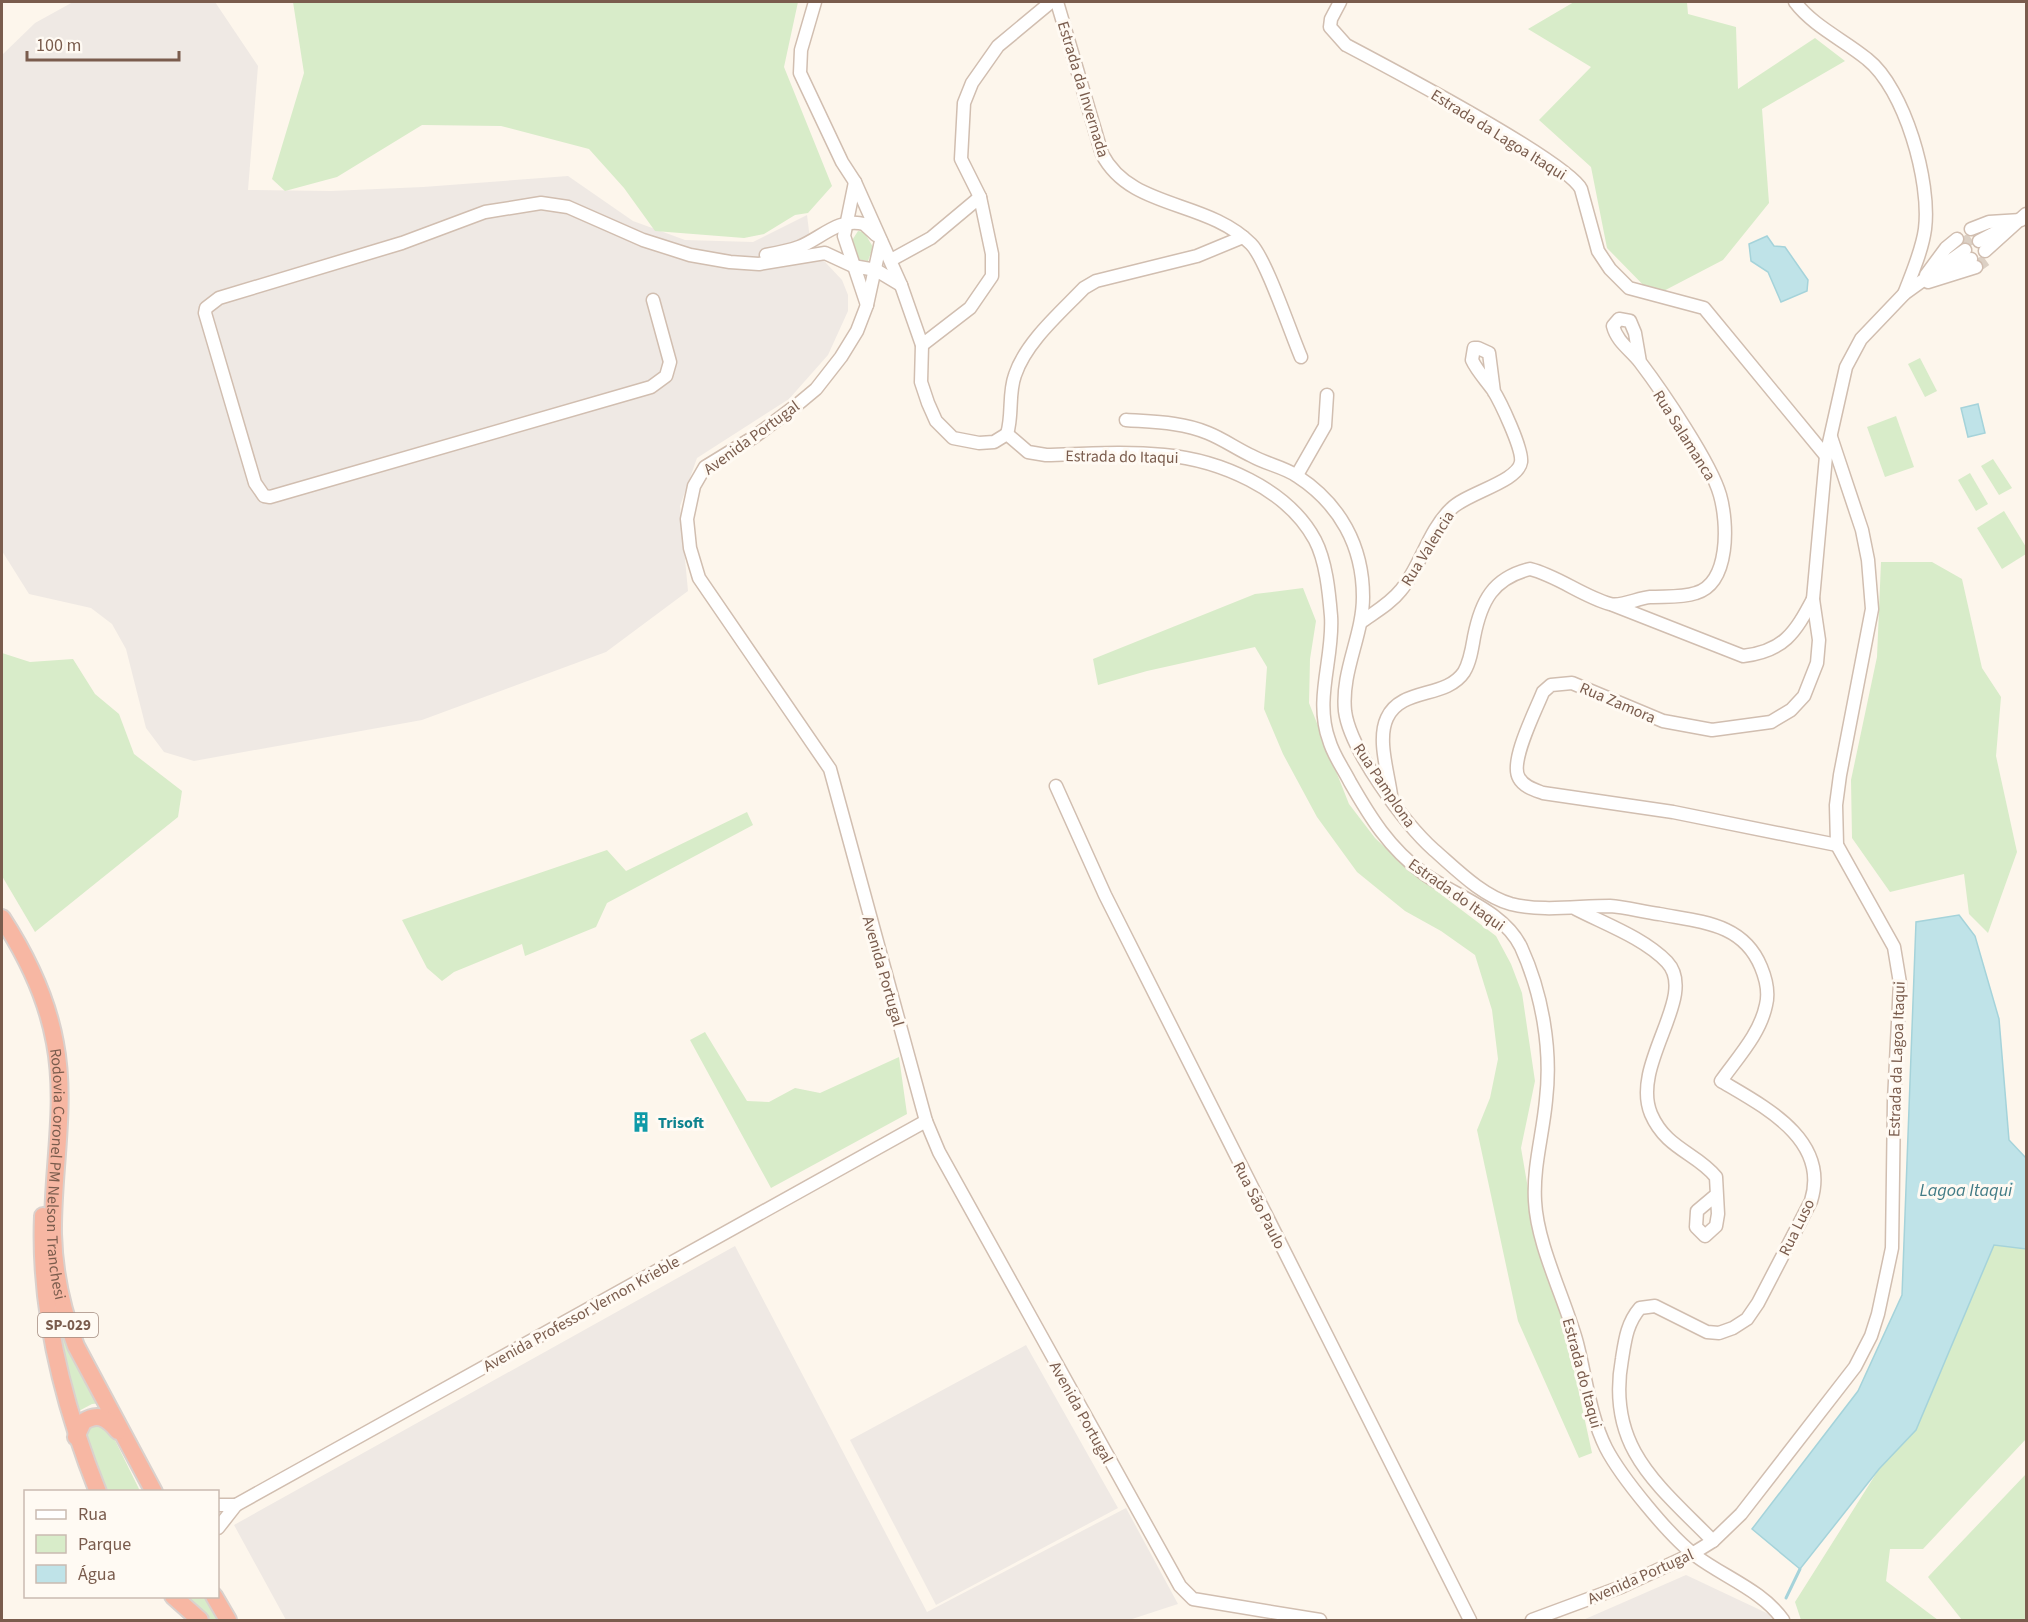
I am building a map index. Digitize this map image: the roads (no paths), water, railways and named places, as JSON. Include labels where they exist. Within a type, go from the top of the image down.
[{"type":"highway","name":"Rodovia Coronel PM Nelson Tranchesi","points":[[2,918],[43,997],[56,1044],[59,1091],[53,1232],[61,1300],[76,1346],[144,1473]]},
{"type":"highway","name":"Rodovia Coronel PM Nelson Tranchesi","points":[[2,938],[33,998],[46,1050],[50,1080],[42,1262],[62,1384],[76,1437],[98,1490]]},
{"type":"highway","name":"SP-029","points":[[76,1437],[83,1422],[97,1416],[111,1423],[125,1438]]},
{"type":"highway","name":"SP-029","points":[[144,1473],[152,1490]]},
{"type":"highway","name":"SP-029","points":[[144,1473],[161,1490]]},
{"type":"highway","points":[[219,1594],[226,1616]]},
{"type":"highway","points":[[175,1598],[200,1620]]},
{"type":"highway","points":[[215,1598],[226,1616]]},
{"type":"street","points":[[815,2],[801,50],[800,73],[891,260],[922,345],[921,382],[932,412],[943,430],[953,438],[979,443],[994,442],[1007,434],[1012,418],[1014,376],[1022,357],[1084,288],[1096,281],[1197,256],[1243,237]]},
{"type":"street","points":[[922,345],[970,308],[992,276],[992,254],[980,197],[961,159],[964,103],[972,83],[998,46],[1051,2]]},
{"type":"street","name":"Estrada da Invernada","points":[[1056,2],[1102,154],[1110,169],[1136,190],[1218,219],[1243,237],[1257,251],[1301,357]]},
{"type":"street","name":"Estrada da Lagoa Itaqui","points":[[1340,2],[1331,19],[1330,27],[1346,45],[1474,115],[1576,182],[1581,189],[1598,251],[1610,269],[1629,288],[1704,308],[1826,456]]},
{"type":"street","points":[[1795,2],[1819,25],[1879,70],[1890,85],[1907,124],[1918,159],[1926,207],[1920,254],[1904,294]]},
{"type":"street","points":[[855,182],[844,236],[867,305]]},
{"type":"street","points":[[891,260],[931,238],[980,197]]},
{"type":"street","points":[[653,300],[670,362],[666,376],[651,387],[270,497],[264,496],[255,483],[205,314],[206,308],[219,298],[402,243],[485,212],[541,203],[568,207],[643,240],[690,255],[759,264],[825,253],[853,266],[876,270],[901,285]]},
{"type":"street","points":[[2024,217],[1980,243],[2024,217]]},
{"type":"street","points":[[730,262],[801,247],[819,234],[845,224],[864,224],[881,241]]},
{"type":"street","name":"Avenida Portugal","points":[[881,241],[867,305],[848,345],[816,388],[754,437],[705,467],[694,486],[687,519],[690,548],[699,578],[830,769],[926,1121],[939,1152],[1017,1296],[1184,1592],[1193,1599],[1320,1620]]},
{"type":"street","points":[[1904,294],[1966,252],[1921,284]]},
{"type":"street","name":"Rua Zamora","points":[[1838,845],[1673,812],[1543,793],[1524,784],[1516,768],[1543,692],[1551,686],[1565,682],[1664,721],[1692,729],[1732,729],[1771,722],[1791,710],[1804,696],[1812,682],[1819,640],[1813,599],[1826,456],[1846,366],[1861,339],[1904,294]]},
{"type":"street","name":"Rua Salamanca","points":[[1612,604],[1649,597],[1696,593],[1707,588],[1720,568],[1724,540],[1722,503],[1710,471],[1640,362]]},
{"type":"street","name":"Rua Valencia","points":[[1361,622],[1385,606],[1402,588],[1449,510],[1471,494],[1508,478],[1518,469],[1521,458],[1494,392]]},
{"type":"street","points":[[1297,475],[1325,426],[1327,395]]},
{"type":"street","name":"Rua Pamplona","points":[[1126,420],[1183,425],[1206,432],[1251,456],[1297,475],[1332,507],[1354,539],[1362,575],[1361,622],[1346,680],[1346,714],[1353,737],[1366,761],[1408,823],[1430,846],[1479,887],[1499,900],[1522,906],[1575,909]]},
{"type":"street","name":"Estrada do Itaqui","points":[[1007,434],[1028,452],[1046,455],[1161,454],[1219,466],[1271,492],[1299,516],[1316,541],[1324,571],[1332,620],[1324,686],[1328,740],[1372,819],[1394,849],[1424,873],[1502,921],[1521,948],[1541,1008],[1548,1059],[1546,1099],[1536,1161],[1535,1203],[1547,1254],[1576,1341],[1598,1430],[1606,1449],[1622,1475],[1692,1554],[1773,1606],[1783,1620]]},
{"type":"street","name":"Estrada da Lagoa Itaqui","points":[[1713,1541],[1741,1514],[1856,1367],[1871,1336],[1887,1279],[1892,1248],[1894,1089],[1900,983],[1898,962],[1883,923],[1854,878],[1838,845],[1836,805],[1872,609],[1868,560],[1862,530],[1831,436]]},
{"type":"street","points":[[1392,799],[1384,741],[1387,716],[1406,699],[1454,683],[1463,674],[1468,663],[1476,626],[1498,583],[1506,576],[1530,569],[1743,656],[1761,653],[1787,639],[1797,629],[1813,599]]},
{"type":"street","name":"Rua São Paulo","points":[[1056,786],[1104,895],[1470,1620]]},
{"type":"street","name":"Rua Luso","points":[[1575,909],[1612,906],[1703,922],[1734,933],[1750,945],[1763,973],[1768,994],[1766,1006],[1750,1041],[1721,1081],[1775,1115],[1792,1131],[1811,1157],[1814,1168],[1815,1189],[1811,1201],[1747,1319],[1719,1333],[1707,1332],[1655,1306],[1647,1305],[1635,1314],[1626,1336],[1617,1400],[1629,1444],[1656,1482],[1713,1541]]},
{"type":"street","points":[[1575,909],[1650,949],[1670,966],[1674,975],[1676,994],[1650,1064],[1647,1100],[1650,1112],[1662,1133],[1716,1177],[1716,1195]]},
{"type":"street","name":"Avenida Professor Vernon Krieble","points":[[219,1527],[236,1505],[926,1121]]},
{"type":"street","name":"Avenida Professor Vernon Krieble","points":[[219,1505],[236,1505]]},
{"type":"street","name":"Avenida Portugal","points":[[1533,1620],[1621,1587],[1692,1554],[1713,1541]]},
{"type":"water","points":[[1767,236],[1774,246],[1785,247],[1808,280],[1807,291],[1781,302],[1768,272],[1751,261],[1749,244]]},
{"type":"water","points":[[1978,404],[1985,433],[1968,437],[1961,408]]},
{"type":"water","name":"Lagoa Itaqui","points":[[1959,915],[1975,936],[1999,1019],[2009,1140],[2026,1158],[2026,1249],[1994,1245],[1916,1430],[1879,1469],[1800,1569],[1752,1529],[1858,1391],[1902,1295],[1916,922]]},
{"type":"waterway","points":[[1786,1598],[1800,1569]]},
{"type":"tunnel","points":[[1961,245],[1975,236]]},
{"type":"tunnel","points":[[1976,267],[1990,257]]},
{"type":"place","name":"Trisoft","points":[[641,1122]]}]
